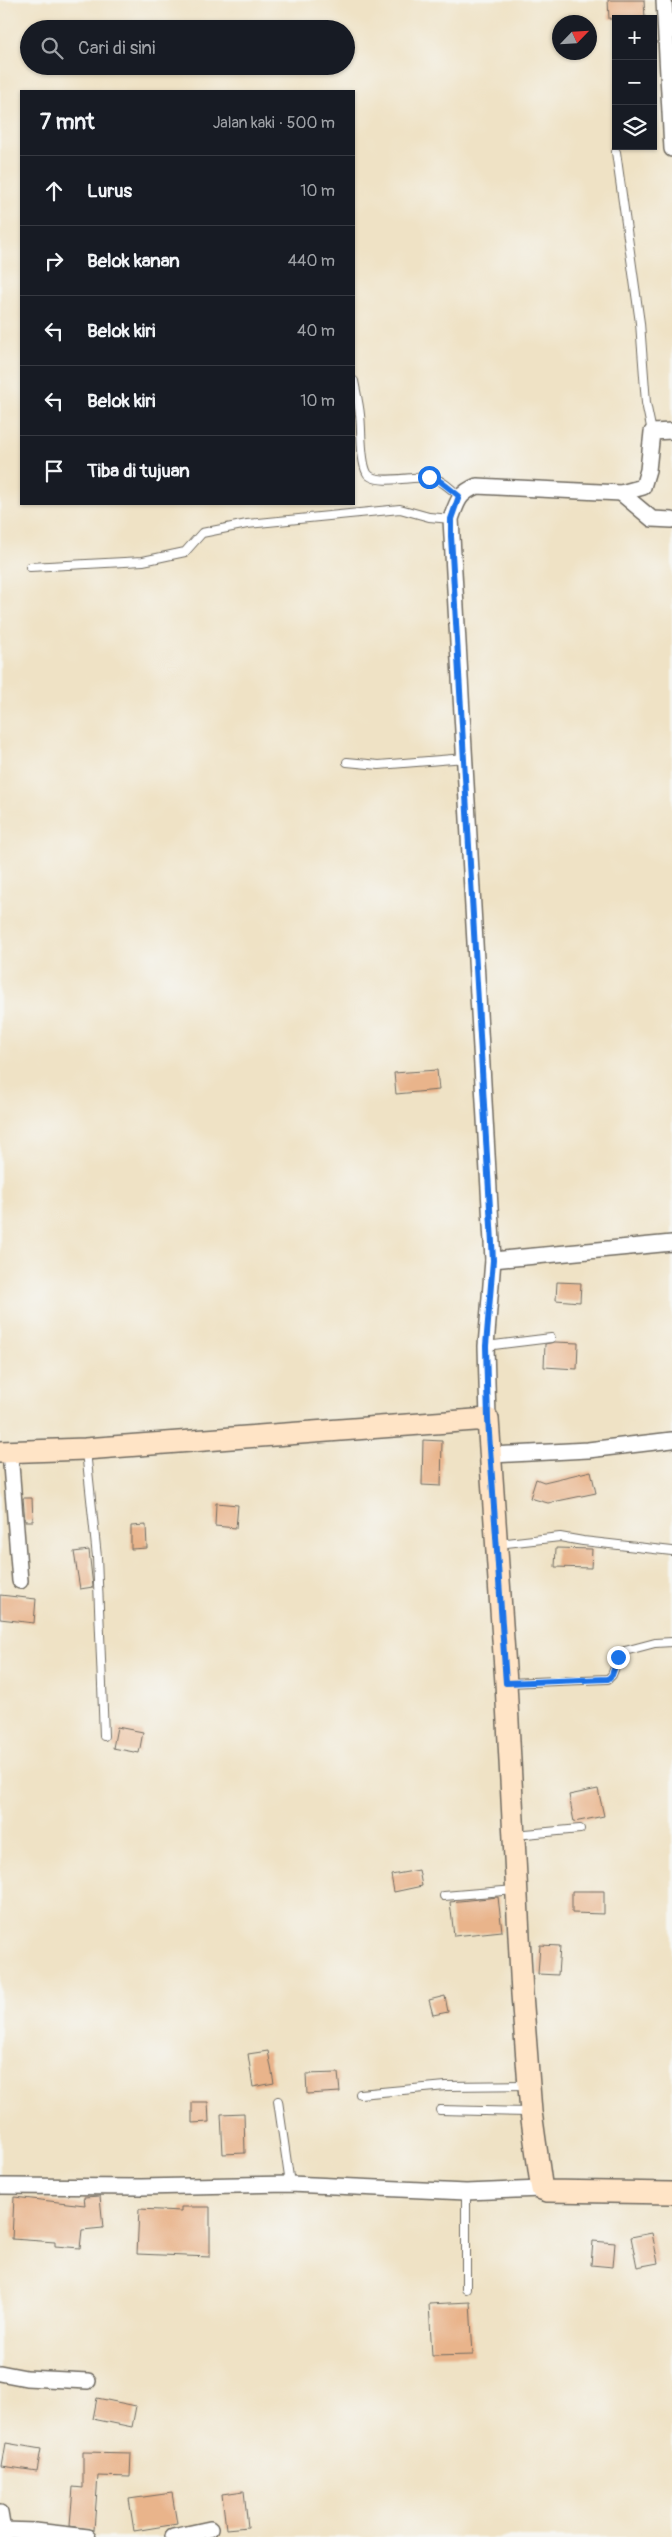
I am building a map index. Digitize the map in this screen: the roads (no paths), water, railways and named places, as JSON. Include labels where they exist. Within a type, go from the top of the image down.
[{"type":"street","points":[[664,0],[672,149]]},
{"type":"street","points":[[542,2189],[531,2112],[522,1994],[512,1835],[498,1544],[488,1419],[486,1346],[493,1260],[451,519],[459,496],[466,490],[477,486],[621,493],[643,487],[648,470],[652,432],[672,430]]},
{"type":"street","points":[[621,493],[652,519],[672,520]]},
{"type":"street","points":[[493,1260],[672,1243]]},
{"type":"street","points":[[20,1581],[5,1452],[85,1449],[488,1419]]},
{"type":"street","points":[[491,1455],[588,1450],[672,1440]]},
{"type":"street","points":[[0,2186],[141,2187],[290,2184],[466,2192],[542,2189],[548,2191],[672,2193]]},
{"type":"street","points":[[0,2373],[26,2378],[88,2381]]},
{"type":"street","points":[[0,2513],[4,2534],[35,2530],[88,2537]]},
{"type":"street","points":[[173,2537],[210,2528]]},
{"type":"lane","points":[[616,152],[640,323],[646,403],[652,432]]},
{"type":"lane","points":[[355,386],[360,413],[364,464],[368,475],[373,478],[388,479],[420,479],[429,477],[440,481],[459,496]]},
{"type":"lane","points":[[30,567],[158,558],[186,552],[197,536],[210,530],[285,520],[400,509],[429,517],[451,519]]},
{"type":"lane","points":[[347,762],[379,765],[465,758]]},
{"type":"lane","points":[[486,1346],[551,1338]]},
{"type":"lane","points":[[85,1449],[97,1557],[104,1736]]},
{"type":"lane","points":[[498,1544],[560,1536],[583,1541],[672,1551]]},
{"type":"lane","points":[[506,1683],[608,1679],[612,1675],[621,1652],[655,1643],[672,1642]]},
{"type":"lane","points":[[512,1835],[580,1829]]},
{"type":"lane","points":[[444,1896],[516,1889]]},
{"type":"lane","points":[[360,2094],[446,2086],[530,2085]]},
{"type":"lane","points":[[278,2101],[290,2184]]},
{"type":"lane","points":[[440,2110],[531,2112]]},
{"type":"lane","points":[[466,2192],[466,2289]]}]
